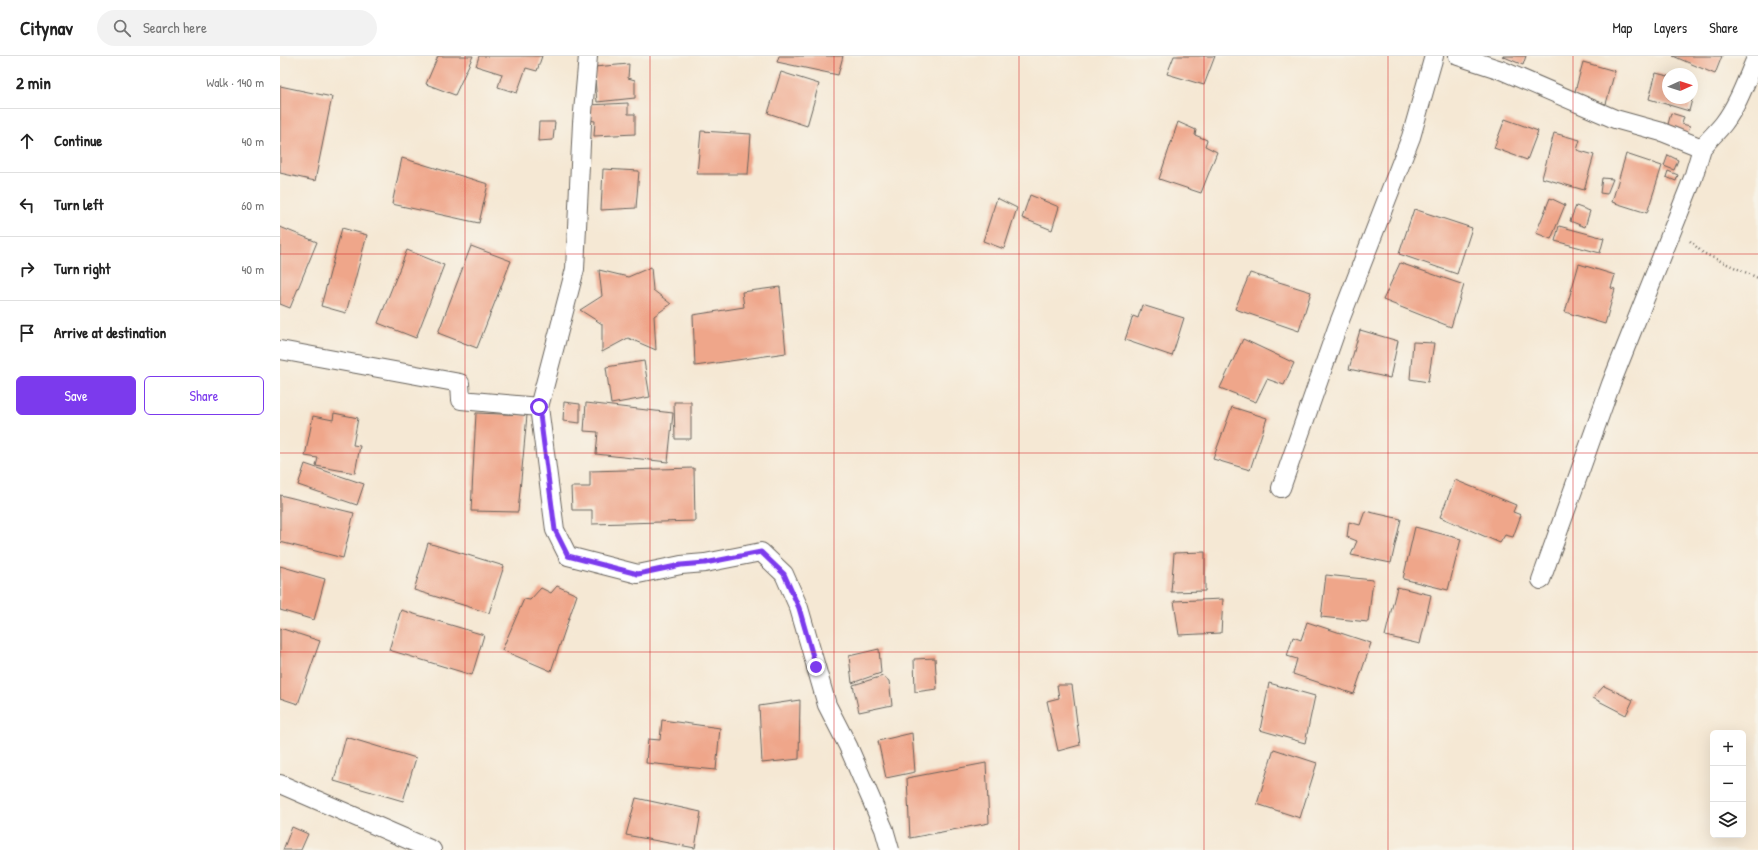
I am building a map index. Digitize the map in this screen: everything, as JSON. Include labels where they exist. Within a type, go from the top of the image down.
[{"type":"street","points":[[588,56],[582,123],[575,269],[539,407],[555,530],[568,556],[638,574],[681,565],[705,563],[761,552],[784,574],[799,608],[827,705],[848,746],[884,829],[890,850]]},
{"type":"street","points":[[1281,488],[1337,328],[1411,137],[1434,56]]},
{"type":"street","points":[[1458,56],[1501,70],[1615,119],[1662,132],[1702,148]]},
{"type":"street","points":[[1541,580],[1611,384],[1675,226],[1693,178],[1702,148],[1714,132],[1724,124],[1732,111],[1757,56]]},
{"type":"street","points":[[280,350],[460,383],[461,400],[539,407]]},
{"type":"street","points":[[280,784],[432,850]]},
{"type":"path","points":[[1675,226],[1703,253],[1758,278]]},
{"type":"building","points":[[438,56],[473,56],[455,95],[426,84]]},
{"type":"building","points":[[479,56],[542,56],[537,71],[526,68],[517,93],[498,87],[502,74],[476,66]]},
{"type":"building","points":[[779,56],[843,56],[838,75],[777,62]]},
{"type":"building","points":[[1174,56],[1215,56],[1204,85],[1167,74]]},
{"type":"building","points":[[1502,56],[1526,56],[1523,65]]},
{"type":"building","points":[[1673,56],[1722,56],[1715,74]]},
{"type":"building","points":[[1583,62],[1615,71],[1606,104],[1574,95]]},
{"type":"building","points":[[629,64],[628,78],[635,80],[635,98],[597,102],[594,67]]},
{"type":"building","points":[[781,72],[819,84],[807,126],[768,113]]},
{"type":"building","points":[[1656,73],[1662,74],[1662,103],[1649,99]]},
{"type":"building","points":[[280,86],[332,97],[315,181],[280,173]]},
{"type":"building","points":[[628,103],[628,114],[635,114],[635,134],[594,136],[595,121],[588,120],[589,105]]},
{"type":"building","points":[[1666,104],[1691,104],[1689,111]]},
{"type":"building","points":[[1671,113],[1684,117],[1682,124],[1690,126],[1687,134],[1667,128]]},
{"type":"building","points":[[1505,119],[1538,131],[1527,160],[1494,148]]},
{"type":"building","points":[[539,122],[555,122],[553,140],[538,141]]},
{"type":"building","points":[[1178,122],[1196,130],[1195,135],[1207,140],[1205,146],[1217,152],[1201,193],[1159,179]]},
{"type":"building","points":[[701,131],[751,134],[748,174],[697,174]]},
{"type":"building","points":[[1554,133],[1580,140],[1577,150],[1594,155],[1584,190],[1542,178]]},
{"type":"building","points":[[1626,154],[1662,166],[1647,213],[1612,202]]},
{"type":"building","points":[[1668,155],[1678,160],[1674,170],[1664,166]]},
{"type":"building","points":[[402,158],[488,184],[479,223],[392,204]]},
{"type":"building","points":[[603,169],[639,171],[636,208],[601,210]]},
{"type":"building","points":[[1668,171],[1678,175],[1676,181],[1666,177]]},
{"type":"building","points":[[1602,178],[1613,179],[1607,194],[1600,193]]},
{"type":"building","points":[[1030,195],[1059,207],[1052,230],[1022,218]]},
{"type":"building","points":[[997,198],[1017,208],[1004,249],[983,241]]},
{"type":"building","points":[[1550,198],[1565,205],[1551,239],[1536,233]]},
{"type":"building","points":[[1576,206],[1590,211],[1585,227],[1570,221]]},
{"type":"building","points":[[1414,209],[1472,228],[1457,274],[1399,254]]},
{"type":"building","points":[[1559,226],[1604,238],[1600,253],[1555,241]]},
{"type":"building","points":[[280,227],[317,242],[290,308],[280,304]]},
{"type":"building","points":[[342,228],[367,235],[346,313],[321,306]]},
{"type":"building","points":[[471,246],[511,261],[477,348],[438,333]]},
{"type":"building","points":[[407,250],[444,265],[416,338],[378,323]]},
{"type":"building","points":[[1400,263],[1464,285],[1451,327],[1383,300]]},
{"type":"building","points":[[1579,264],[1615,275],[1611,288],[1615,289],[1605,324],[1565,312]]},
{"type":"building","points":[[651,267],[653,290],[671,304],[654,316],[656,350],[628,338],[602,352],[602,324],[580,310],[602,296],[599,270],[628,277]]},
{"type":"building","points":[[1250,273],[1311,292],[1299,331],[1235,309]]},
{"type":"building","points":[[780,287],[786,353],[695,366],[693,315],[744,307],[742,292]]},
{"type":"building","points":[[1142,305],[1184,318],[1172,356],[1125,340],[1133,316],[1138,318]]},
{"type":"building","points":[[1360,330],[1398,341],[1390,378],[1349,369]]},
{"type":"building","points":[[1243,339],[1294,363],[1284,385],[1267,379],[1256,402],[1220,388]]},
{"type":"building","points":[[1413,342],[1434,343],[1428,382],[1410,379]]},
{"type":"building","points":[[644,361],[650,397],[611,404],[606,367]]},
{"type":"building","points":[[564,402],[580,404],[580,423],[563,421]]},
{"type":"building","points":[[674,402],[691,402],[691,439],[675,439]]},
{"type":"building","points":[[586,403],[673,413],[668,462],[596,454],[598,432],[584,431]]},
{"type":"building","points":[[1232,407],[1267,418],[1250,470],[1213,459]]},
{"type":"building","points":[[334,413],[358,418],[353,445],[360,446],[355,473],[316,466],[318,458],[305,456],[313,416],[333,420]]},
{"type":"building","points":[[476,413],[527,415],[518,512],[471,511]]},
{"type":"building","points":[[305,464],[364,484],[357,505],[298,485]]},
{"type":"building","points":[[694,468],[695,521],[592,524],[592,510],[572,510],[571,487],[590,487],[590,471]]},
{"type":"building","points":[[1455,480],[1516,505],[1513,512],[1521,515],[1513,537],[1505,535],[1500,543],[1440,517]]},
{"type":"building","points":[[280,495],[354,513],[343,558],[280,542]]},
{"type":"building","points":[[1365,511],[1401,519],[1391,563],[1351,555],[1357,541],[1347,537],[1349,522],[1360,525]]},
{"type":"building","points":[[1415,527],[1461,539],[1448,590],[1403,579]]},
{"type":"building","points":[[428,543],[504,566],[489,613],[414,590]]},
{"type":"building","points":[[1205,552],[1205,591],[1171,592],[1174,553]]},
{"type":"building","points":[[280,566],[325,579],[314,620],[280,610]]},
{"type":"building","points":[[1326,575],[1373,580],[1368,622],[1321,617]]},
{"type":"building","points":[[557,586],[577,595],[551,671],[502,650],[524,599],[530,600],[541,588],[551,593]]},
{"type":"building","points":[[1397,587],[1431,595],[1420,644],[1385,636]]},
{"type":"building","points":[[1223,599],[1221,633],[1179,635],[1174,601]]},
{"type":"building","points":[[401,610],[484,635],[472,675],[389,650]]},
{"type":"building","points":[[1307,622],[1371,643],[1354,694],[1293,674],[1297,659],[1287,656],[1293,637],[1301,640]]},
{"type":"building","points":[[280,628],[320,641],[298,704],[280,698]]},
{"type":"building","points":[[879,649],[881,673],[852,683],[849,656]]},
{"type":"building","points":[[935,658],[937,689],[915,692],[914,659]]},
{"type":"building","points":[[883,676],[889,681],[892,705],[859,712],[853,685]]},
{"type":"building","points":[[1269,683],[1315,696],[1305,743],[1260,730]]},
{"type":"building","points":[[1057,685],[1072,685],[1080,745],[1058,751],[1047,701],[1059,698]]},
{"type":"building","points":[[1604,686],[1633,700],[1626,715],[1593,698]]},
{"type":"building","points":[[800,700],[799,759],[762,763],[759,706]]},
{"type":"building","points":[[662,720],[720,728],[716,770],[646,763],[648,739],[660,740]]},
{"type":"building","points":[[912,733],[915,772],[886,778],[878,741]]},
{"type":"building","points":[[346,737],[416,758],[403,801],[334,781]]},
{"type":"building","points":[[1274,749],[1317,763],[1300,818],[1257,804]]},
{"type":"building","points":[[986,763],[989,823],[910,838],[907,778]]},
{"type":"building","points":[[636,798],[701,812],[695,848],[626,835]]},
{"type":"building","points":[[292,827],[308,834],[301,850],[283,850]]},
{"type":"route","points":[[539,407],[550,507],[555,530],[568,556],[638,574],[681,565],[705,563],[761,552],[784,574],[799,608],[816,667]]}]
